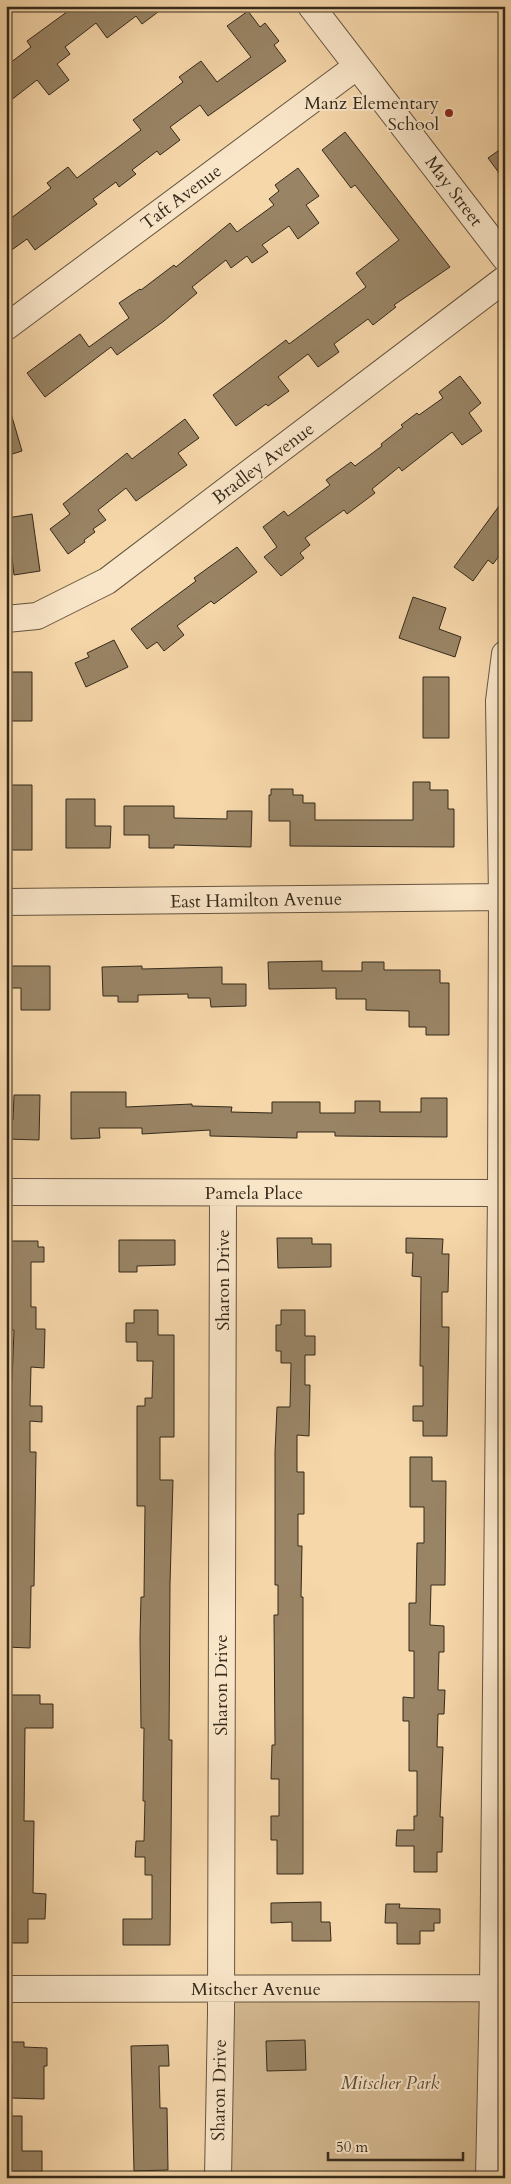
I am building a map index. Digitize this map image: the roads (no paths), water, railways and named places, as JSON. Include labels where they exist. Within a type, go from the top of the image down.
[{"type":"street","name":"May Street","points":[[312,6],[356,66],[505,258]]},
{"type":"street","name":"Taft Avenue","points":[[6,327],[356,66]]},
{"type":"street","name":"Bradley Avenue","points":[[6,619],[37,616],[107,582],[505,279]]},
{"type":"street","points":[[489,2178],[499,1988],[503,897],[499,701],[505,654]]},
{"type":"street","name":"East Hamilton Avenue","points":[[6,902],[503,897]]},
{"type":"street","name":"Pamela Place","points":[[6,1192],[501,1193]]},
{"type":"street","name":"Sharon Drive","points":[[218,2178],[221,1990],[223,1193]]},
{"type":"street","name":"Mitscher Avenue","points":[[6,1989],[499,1988]]},
{"type":"place","name":"Manz Elementary School","points":[[449,113]]},
{"type":"park label","name":"Mitscher Park","points":[[390,2083]]}]
